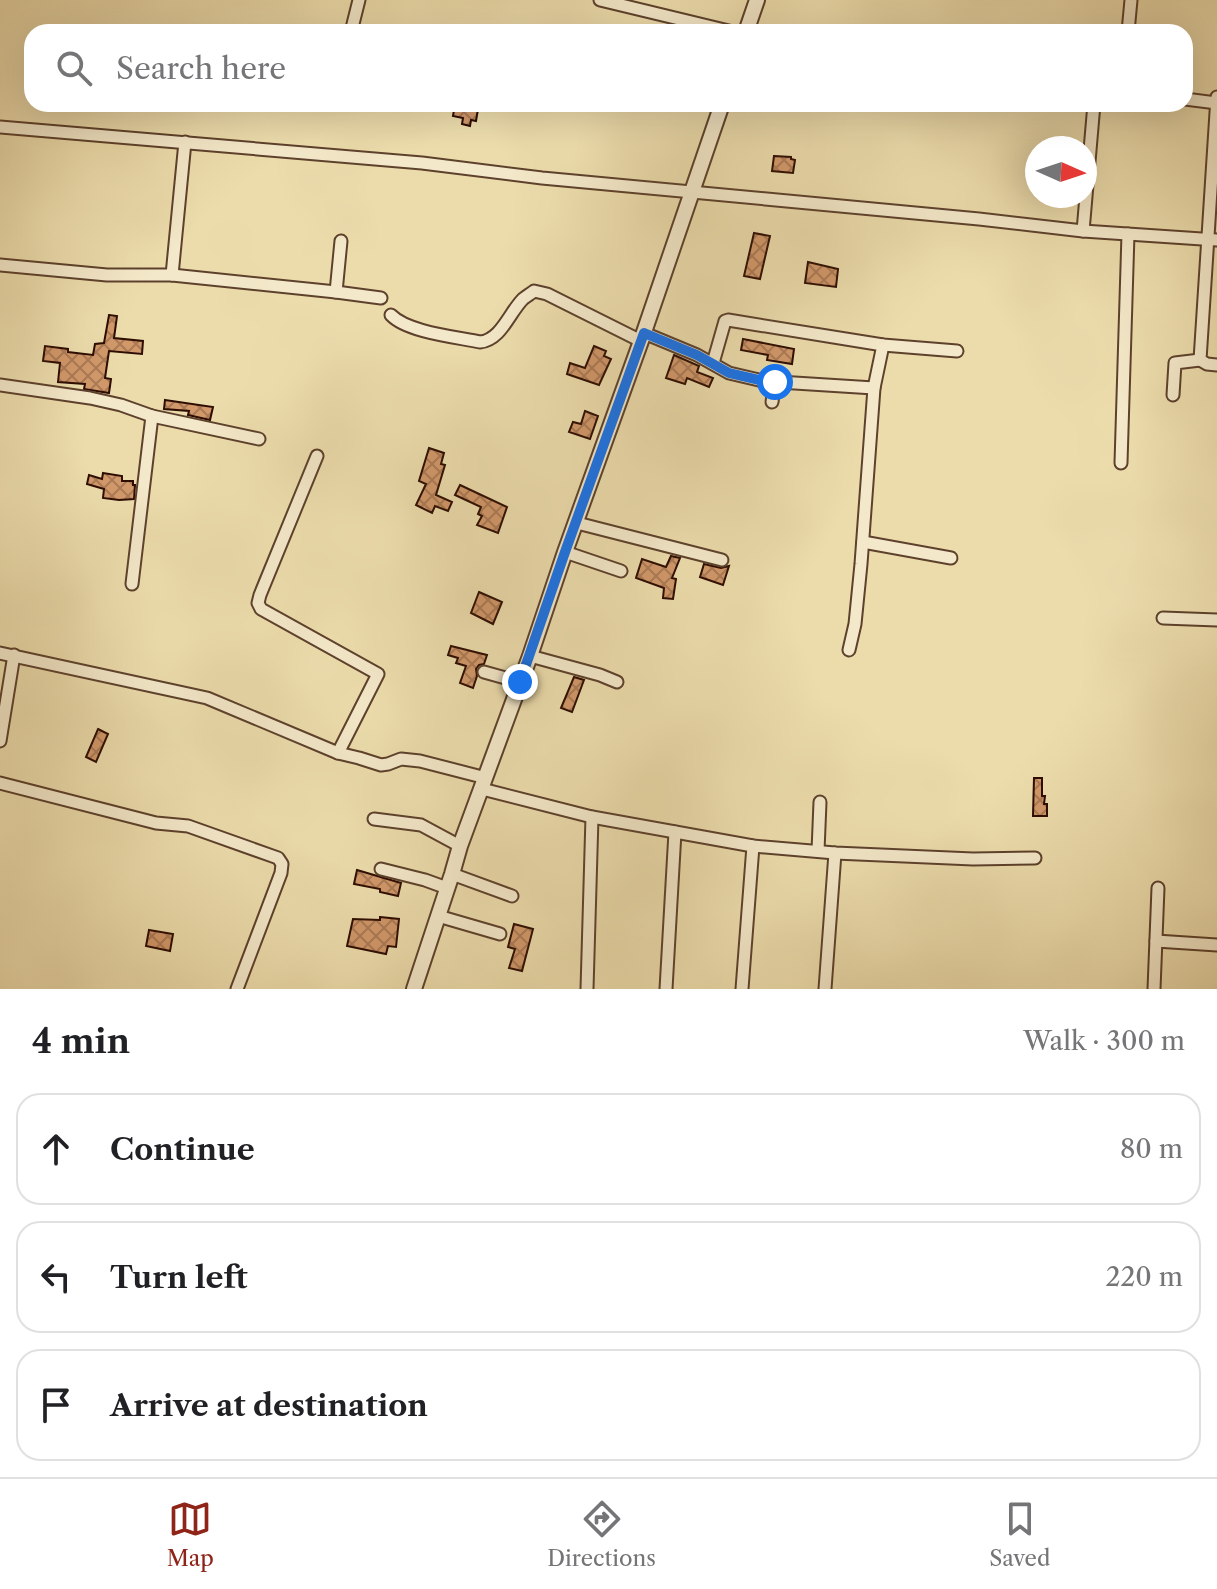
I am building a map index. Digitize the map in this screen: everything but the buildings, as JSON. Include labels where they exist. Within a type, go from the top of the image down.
[{"type":"street","points":[[353,24],[359,0]]},
{"type":"street","points":[[600,0],[713,24]]},
{"type":"street","points":[[748,24],[757,0]]},
{"type":"street","points":[[1129,24],[1131,0]]},
{"type":"street","points":[[1193,100],[1217,101],[1212,240],[1200,360]]},
{"type":"street","points":[[414,989],[460,846],[577,523],[719,112]]},
{"type":"street","points":[[1083,231],[1093,112]]},
{"type":"street","points":[[0,127],[422,163],[692,193],[1083,231],[1212,240]]},
{"type":"street","points":[[172,275],[185,142]]},
{"type":"street","points":[[1121,463],[1128,234]]},
{"type":"street","points":[[336,292],[341,241]]},
{"type":"street","points":[[0,265],[107,275],[172,275],[381,298]]},
{"type":"street","points":[[391,315],[397,321],[424,330],[487,341],[523,299],[534,291],[713,363],[729,373],[763,381],[874,388]]},
{"type":"street","points":[[713,363],[725,321],[728,320],[883,345],[957,351]]},
{"type":"street","points":[[849,650],[855,624],[863,542],[874,388],[883,345]]},
{"type":"street","points":[[1173,395],[1175,363],[1200,360],[1217,365]]},
{"type":"street","points":[[772,402],[775,382]]},
{"type":"street","points":[[0,385],[90,398],[152,416],[259,439]]},
{"type":"street","points":[[132,584],[152,416]]},
{"type":"street","points":[[317,456],[258,603],[261,609],[378,674],[338,753]]},
{"type":"street","points":[[577,523],[722,560]]},
{"type":"street","points":[[863,542],[951,558]]},
{"type":"street","points":[[565,552],[621,571]]},
{"type":"street","points":[[1163,618],[1217,620]]},
{"type":"street","points":[[0,653],[207,698],[338,753],[381,765],[401,759],[420,761],[592,817],[753,846],[973,859],[1035,858]]},
{"type":"street","points":[[0,741],[14,655]]},
{"type":"street","points":[[530,656],[617,682]]},
{"type":"street","points":[[484,672],[520,682]]},
{"type":"street","points":[[0,783],[156,823],[188,826],[278,858],[282,864],[281,873],[237,989]]},
{"type":"street","points":[[818,851],[820,802]]},
{"type":"street","points":[[587,989],[592,817]]},
{"type":"street","points":[[374,819],[421,825],[460,846]]},
{"type":"street","points":[[666,989],[675,832]]},
{"type":"street","points":[[742,989],[753,846]]},
{"type":"street","points":[[825,989],[835,853]]},
{"type":"street","points":[[381,869],[512,896]]},
{"type":"street","points":[[1154,989],[1158,888]]},
{"type":"street","points":[[438,916],[500,934]]},
{"type":"street","points":[[1156,941],[1217,945]]},
{"type":"route","points":[[520,682],[644,333],[697,355],[729,373],[775,382]]}]
